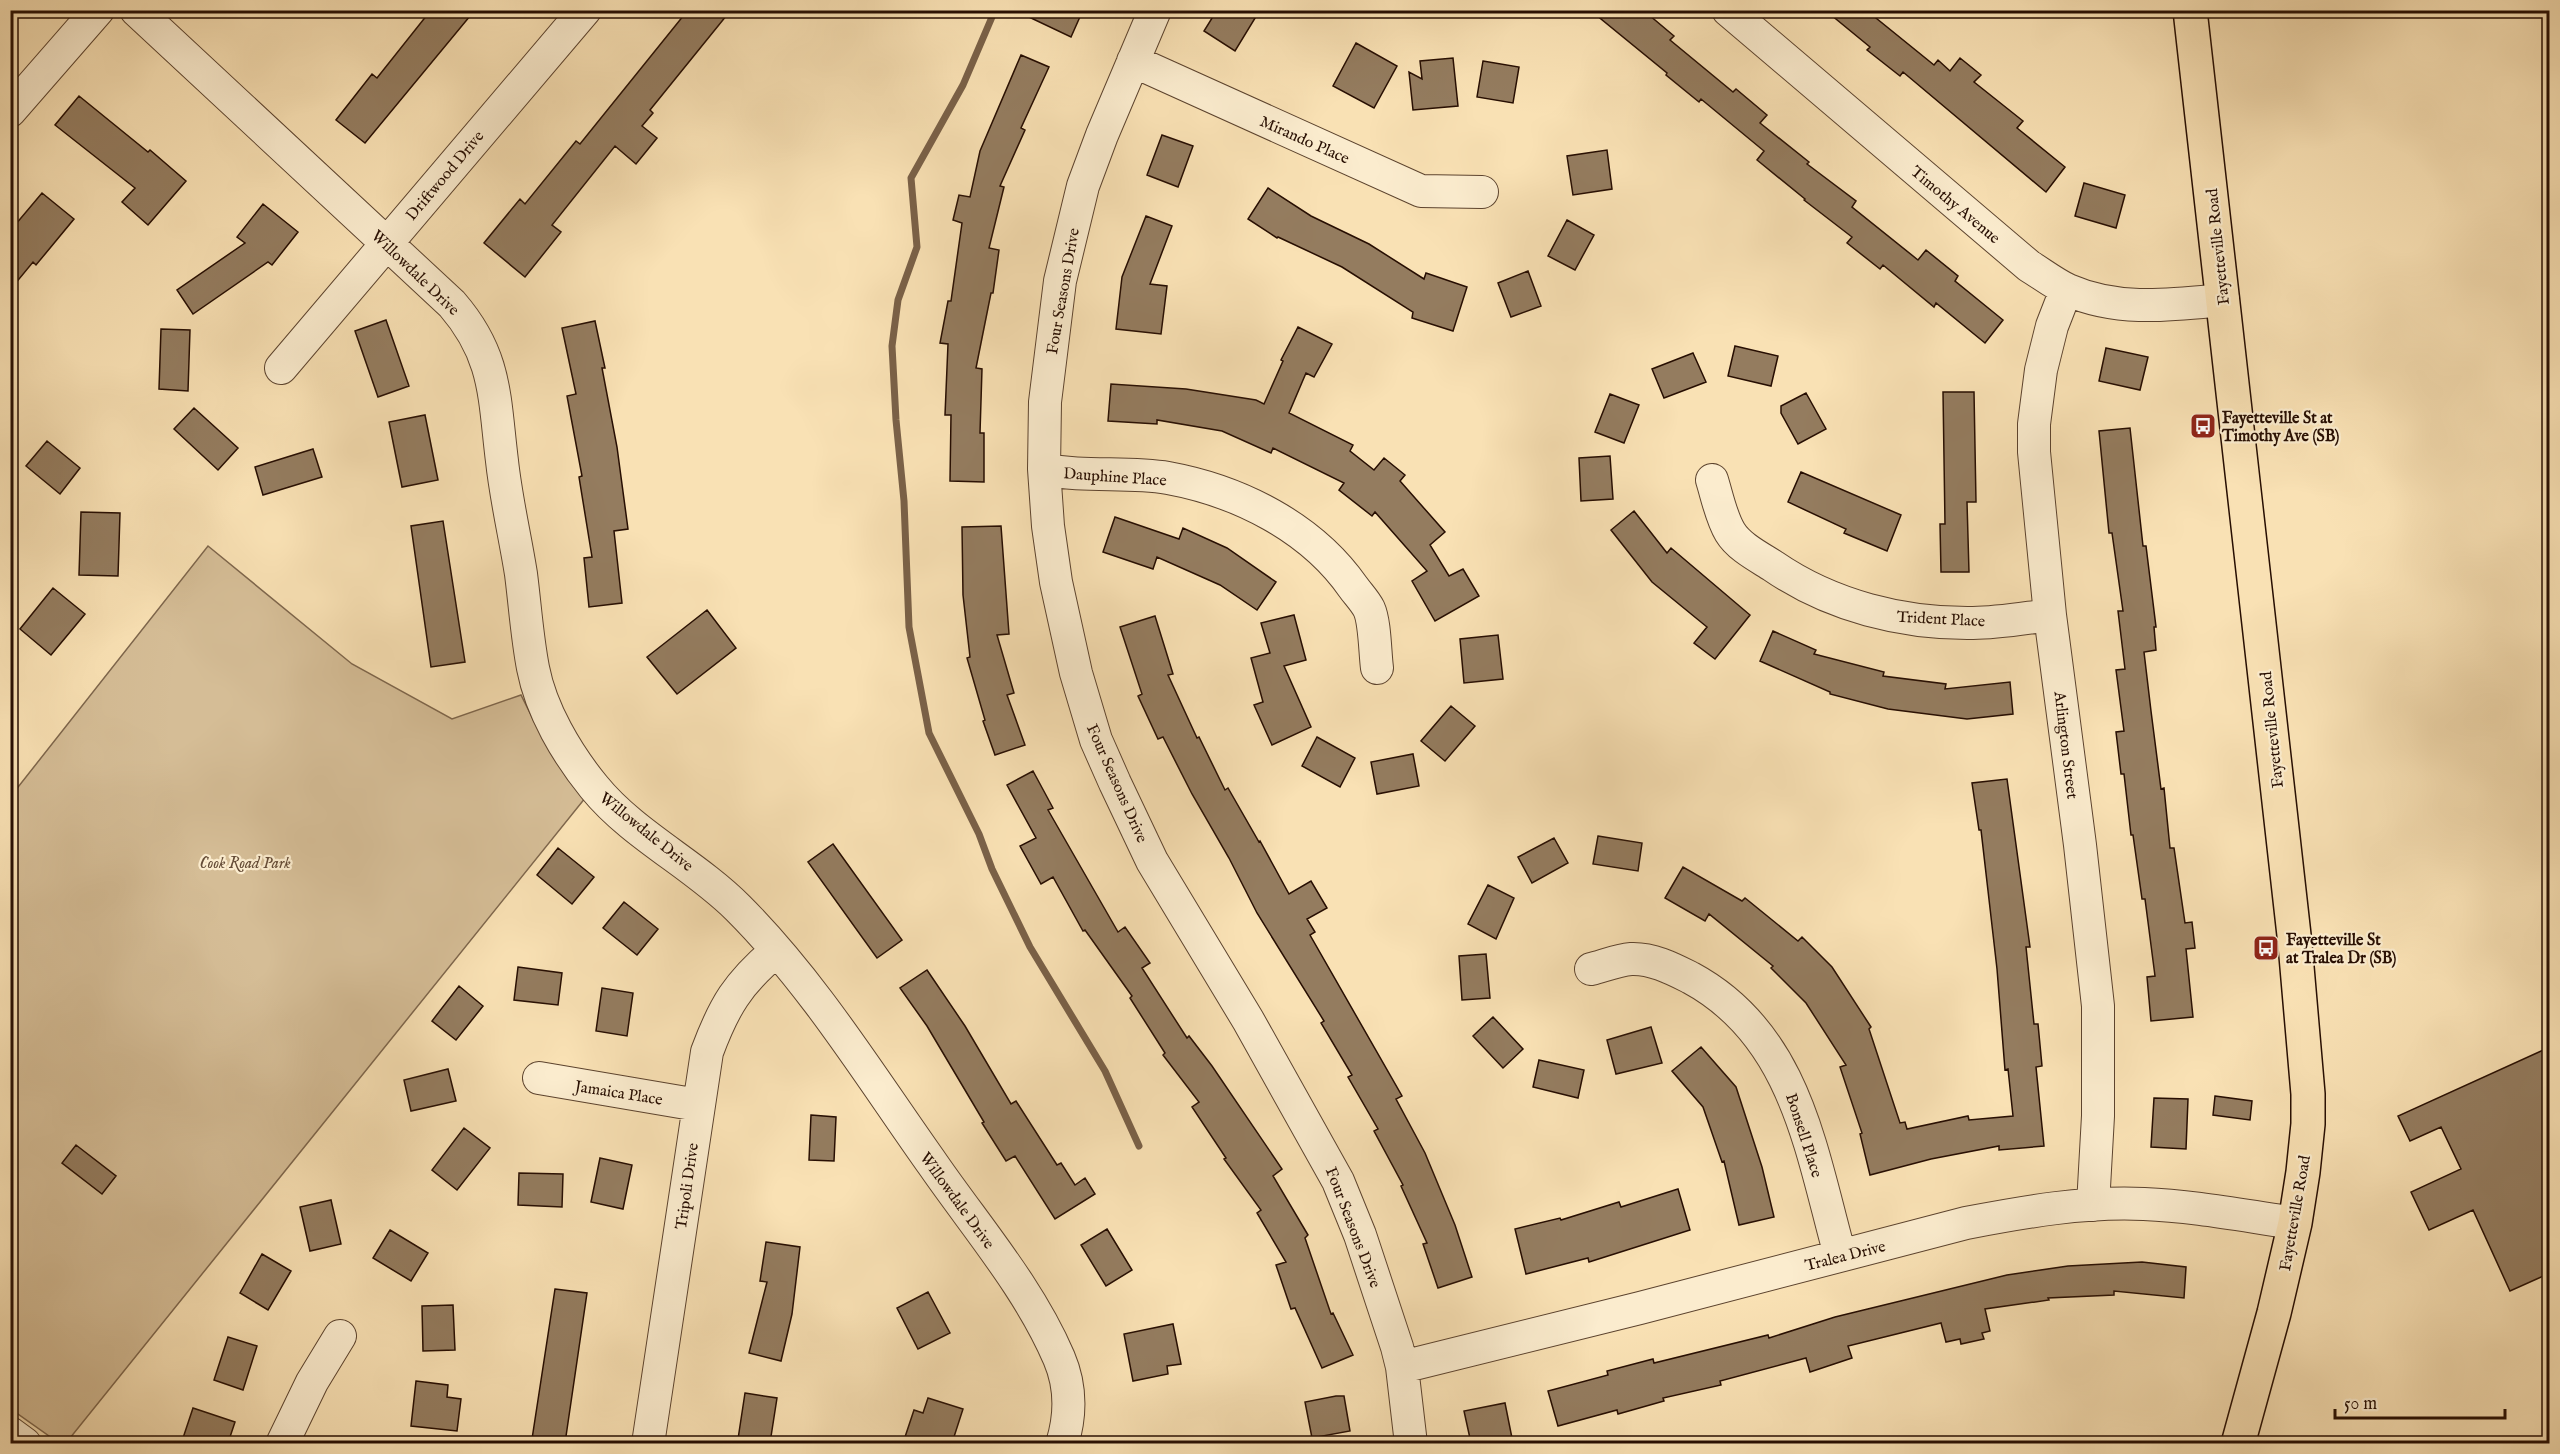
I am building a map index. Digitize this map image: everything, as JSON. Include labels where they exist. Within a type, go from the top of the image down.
[{"type":"main road","name":"Fayetteville Road","points":[[2190,10],[2295,944],[2308,1094],[2305,1148],[2295,1223],[2274,1312],[2238,1443]]},
{"type":"street","points":[[10,111],[98,10]]},
{"type":"street","name":"Willowdale Drive","points":[[136,10],[386,243],[466,321],[488,364],[495,389],[502,464],[533,670],[540,693],[555,726],[576,764],[596,790],[625,817],[716,888],[739,909],[800,978],[1007,1269],[1045,1329],[1060,1361],[1069,1406],[1062,1443]]},
{"type":"street","name":"Driftwood Drive","points":[[281,368],[585,10]]},
{"type":"street","name":"Four Seasons Drive","points":[[1155,10],[1083,186],[1067,247],[1045,402],[1044,469],[1048,526],[1056,582],[1076,673],[1096,740],[1152,861],[1248,1020],[1338,1181],[1385,1309],[1402,1367],[1411,1443]]},
{"type":"street","name":"Timothy Avenue","points":[[1728,10],[2029,266],[2066,290],[2099,302],[2129,306],[2159,306],[2223,300]]},
{"type":"street","name":"Mirando Place","points":[[1133,62],[1421,191],[1482,192]]},
{"type":"street","name":"Arlington Street","points":[[2066,290],[2052,326],[2041,370],[2034,424],[2034,452],[2050,615],[2098,1006],[2098,1116],[2093,1205]]},
{"type":"street","name":"Dauphine Place","points":[[1044,469],[1064,474],[1166,478],[1207,488],[1243,501],[1278,518],[1328,555],[1370,610],[1377,668]]},
{"type":"street","name":"Trident Place","points":[[1712,480],[1730,532],[1747,549],[1786,575],[1830,597],[1897,617],[1932,621],[1974,623],[2050,615]]},
{"type":"street","name":"Tripoli Drive","points":[[648,1443],[707,1052],[721,1015],[744,981],[776,951]]},
{"type":"street","name":"Bonsell Place","points":[[1591,969],[1631,959],[1657,963],[1706,986],[1751,1026],[1773,1055],[1787,1079],[1803,1120],[1840,1256]]},
{"type":"street","name":"Jamaica Place","points":[[539,1078],[698,1105]]},
{"type":"street","name":"Tralea Drive","points":[[1402,1367],[1629,1311],[1966,1223],[2007,1215],[2093,1205],[2143,1204],[2193,1208],[2295,1223]]},
{"type":"street","points":[[282,1443],[312,1382],[340,1336]]},
{"type":"street","points":[[10,1433],[25,1443]]},
{"type":"green space","name":"Cook Road Park","points":[[208,546],[352,664],[452,719],[521,695],[535,723],[586,797],[66,1443],[59,1443],[11,1409],[11,796]]},
{"type":"building","points":[[431,10],[475,10],[365,143],[336,120],[372,74],[377,78]]},
{"type":"building","points":[[688,10],[731,10],[650,110],[653,113],[642,126],[657,138],[636,164],[615,146],[552,225],[561,232],[525,277],[484,243],[520,199],[525,204],[576,141],[580,144]]},
{"type":"building","points":[[1014,10],[1083,10],[1071,37]]},
{"type":"building","points":[[1217,10],[1260,10],[1235,51],[1204,31]]},
{"type":"building","points":[[1590,10],[1643,10],[1674,36],[1670,40],[1733,92],[1736,89],[1767,115],[1760,123],[1809,162],[1807,164],[1856,201],[1852,207],[1918,260],[1926,250],[1958,276],[1955,281],[2003,320],[1985,343],[1936,303],[1934,307],[1883,265],[1880,269],[1847,243],[1852,237],[1757,160],[1764,151],[1701,99],[1699,102]]},
{"type":"building","points":[[1825,10],[1866,10],[1934,65],[1938,60],[1950,71],[1960,58],[1981,75],[1974,82],[2023,121],[2017,128],[2065,167],[2046,192],[1903,72],[1900,76],[1867,50],[1870,47]]},
{"type":"building","points":[[1356,43],[1397,66],[1374,108],[1333,86]]},
{"type":"building","points":[[1021,55],[1049,67],[1021,128],[1025,130],[1000,186],[1004,187],[989,248],[999,250],[993,293],[991,293],[976,368],[982,369],[980,433],[984,433],[984,482],[950,481],[951,415],[945,415],[948,344],[940,343],[948,301],[951,301],[962,223],[953,220],[959,195],[970,197],[980,151]]},
{"type":"building","points":[[1453,58],[1458,106],[1413,110],[1409,72],[1422,79],[1420,61]]},
{"type":"building","points":[[1483,61],[1519,67],[1513,103],[1477,97]]},
{"type":"building","points":[[79,96],[148,152],[150,150],[186,181],[148,225],[122,202],[135,188],[55,125]]},
{"type":"building","points":[[1162,135],[1193,146],[1178,187],[1147,175]]},
{"type":"building","points":[[1607,150],[1612,189],[1573,195],[1567,156]]},
{"type":"building","points":[[2084,183],[2125,195],[2116,228],[2075,216]]},
{"type":"building","points":[[1268,188],[1311,216],[1369,244],[1424,279],[1426,273],[1467,287],[1453,331],[1412,318],[1413,312],[1342,267],[1277,238],[1248,219]]},
{"type":"building","points":[[42,193],[74,219],[36,265],[33,262],[10,290],[10,231]]},
{"type":"building","points":[[263,204],[298,232],[272,265],[268,262],[193,314],[177,290],[245,243],[237,237]]},
{"type":"building","points":[[1146,216],[1172,226],[1150,284],[1167,286],[1161,334],[1116,329],[1122,277]]},
{"type":"building","points":[[1567,220],[1594,235],[1575,270],[1548,256]]},
{"type":"building","points":[[1528,271],[1541,306],[1511,317],[1498,283]]},
{"type":"building","points":[[386,320],[409,386],[378,397],[355,331]]},
{"type":"building","points":[[595,321],[605,368],[602,368],[617,447],[628,529],[614,531],[622,603],[589,607],[584,558],[592,557],[579,477],[582,476],[567,396],[576,394],[562,328]]},
{"type":"building","points":[[1298,327],[1332,344],[1314,377],[1306,373],[1289,413],[1353,445],[1350,451],[1374,470],[1384,458],[1405,475],[1400,481],[1445,532],[1430,545],[1449,576],[1463,569],[1479,596],[1435,621],[1412,581],[1427,571],[1375,512],[1372,516],[1339,490],[1344,483],[1273,448],[1271,453],[1222,431],[1157,420],[1157,424],[1108,421],[1111,384],[1186,389],[1256,400],[1264,404],[1283,361],[1281,360]]},
{"type":"building","points":[[161,329],[190,330],[188,391],[159,389]]},
{"type":"building","points":[[1735,346],[1778,356],[1771,386],[1728,376]]},
{"type":"building","points":[[2106,348],[2148,357],[2140,390],[2099,381]]},
{"type":"building","points":[[1693,353],[1706,382],[1664,398],[1652,369]]},
{"type":"building","points":[[1943,392],[1974,392],[1976,502],[1967,502],[1969,572],[1941,572],[1940,524],[1945,524]]},
{"type":"building","points":[[1806,393],[1826,429],[1798,444],[1781,413],[1781,406]]},
{"type":"building","points":[[1610,394],[1639,405],[1624,443],[1595,432]]},
{"type":"building","points":[[194,408],[238,448],[218,470],[174,429]]},
{"type":"building","points":[[425,415],[438,480],[402,487],[389,422]]},
{"type":"building","points":[[2130,428],[2143,546],[2146,546],[2156,627],[2154,627],[2156,650],[2144,652],[2151,711],[2161,789],[2164,788],[2170,848],[2174,848],[2185,923],[2192,922],[2195,948],[2186,949],[2193,1017],[2151,1021],[2147,977],[2155,976],[2145,899],[2142,899],[2116,732],[2124,731],[2116,670],[2125,669],[2118,611],[2123,611],[2112,533],[2109,533],[2099,431]]},
{"type":"building","points":[[47,441],[80,468],[60,494],[26,466]]},
{"type":"building","points":[[313,449],[322,477],[263,495],[255,467]]},
{"type":"building","points":[[1610,456],[1613,499],[1581,501],[1579,458]]},
{"type":"building","points":[[1801,472],[1901,515],[1887,551],[1844,533],[1846,529],[1788,502]]},
{"type":"building","points":[[1634,511],[1667,553],[1671,548],[1750,615],[1715,659],[1694,643],[1707,627],[1652,582],[1611,530]]},
{"type":"building","points":[[81,512],[120,513],[118,576],[79,575]]},
{"type":"building","points":[[1115,517],[1179,539],[1183,528],[1227,548],[1276,582],[1257,610],[1220,585],[1157,557],[1153,569],[1103,552]]},
{"type":"building","points":[[443,521],[465,662],[431,667],[411,526]]},
{"type":"building","points":[[1001,526],[1009,634],[997,635],[1014,693],[1007,695],[1025,745],[995,755],[983,721],[985,720],[967,658],[970,657],[963,595],[962,527]]},
{"type":"building","points":[[53,588],[85,614],[51,655],[20,629]]},
{"type":"building","points":[[707,610],[736,648],[677,694],[647,657]]},
{"type":"building","points":[[1294,615],[1306,660],[1284,666],[1311,727],[1272,745],[1254,705],[1263,702],[1251,658],[1270,653],[1261,623]]},
{"type":"building","points":[[1155,616],[1173,674],[1168,675],[1197,738],[1199,737],[1225,790],[1228,788],[1289,894],[1311,881],[1327,908],[1307,919],[1315,932],[1310,935],[1402,1096],[1396,1099],[1425,1153],[1455,1225],[1472,1277],[1438,1288],[1423,1244],[1427,1243],[1401,1186],[1403,1185],[1374,1131],[1378,1129],[1348,1077],[1352,1075],[1321,1023],[1324,1021],[1257,913],[1163,737],[1158,739],[1138,696],[1142,694],[1120,627]]},
{"type":"building","points":[[1773,631],[1816,650],[1814,654],[1884,672],[1883,676],[1946,684],[1945,689],[2010,682],[2013,714],[1967,719],[1888,709],[1830,694],[1830,692],[1760,661]]},
{"type":"building","points":[[1498,635],[1503,679],[1464,683],[1460,639]]},
{"type":"building","points":[[1451,706],[1475,726],[1445,761],[1421,741]]},
{"type":"building","points":[[1317,737],[1355,758],[1340,787],[1302,766]]},
{"type":"building","points":[[1413,754],[1419,786],[1377,794],[1371,762]]},
{"type":"building","points":[[1033,771],[1053,808],[1048,810],[1118,932],[1125,927],[1150,963],[1142,968],[1187,1038],[1189,1036],[1212,1066],[1282,1169],[1273,1176],[1308,1235],[1305,1238],[1331,1314],[1333,1313],[1353,1355],[1322,1368],[1295,1308],[1291,1309],[1276,1265],[1286,1262],[1257,1213],[1261,1210],[1224,1159],[1226,1158],[1192,1107],[1199,1102],[1163,1055],[1165,1053],[1130,998],[1132,996],[1085,930],[1083,931],[1053,877],[1041,884],[1020,846],[1036,838],[1007,785]]},
{"type":"building","points":[[2007,779],[2030,947],[2026,947],[2034,1024],[2038,1024],[2042,1066],[2036,1067],[2044,1146],[1999,1150],[1999,1146],[1931,1159],[1870,1175],[1860,1134],[1862,1133],[1840,1067],[1846,1065],[1806,1003],[1771,968],[1773,966],[1709,914],[1705,921],[1665,898],[1683,867],[1742,901],[1745,898],[1798,941],[1802,937],[1832,967],[1871,1027],[1869,1029],[1900,1123],[1905,1122],[1907,1129],[1968,1116],[1969,1120],[2013,1116],[2008,1069],[2005,1070],[1997,969],[1981,830],[1979,830],[1972,783]]},
{"type":"building","points":[[1598,836],[1642,843],[1638,871],[1593,864]]},
{"type":"building","points":[[1554,838],[1568,863],[1532,883],[1518,857]]},
{"type":"building","points":[[833,844],[902,940],[877,958],[808,862]]},
{"type":"building","points":[[558,848],[594,877],[572,904],[537,875]]},
{"type":"building","points":[[1488,885],[1514,898],[1496,939],[1468,924]]},
{"type":"building","points":[[624,902],[658,929],[637,955],[603,928]]},
{"type":"building","points":[[1486,954],[1490,998],[1462,1000],[1459,956]]},
{"type":"building","points":[[518,967],[562,973],[558,1005],[514,1000]]},
{"type":"building","points":[[927,970],[965,1026],[1011,1104],[1016,1101],[1057,1165],[1061,1163],[1075,1185],[1085,1178],[1095,1194],[1055,1219],[1015,1156],[1006,1161],[927,1026],[900,988]]},
{"type":"building","points":[[459,986],[483,1006],[456,1040],[432,1021]]},
{"type":"building","points":[[602,988],[633,993],[627,1036],[596,1031]]},
{"type":"building","points":[[1493,1017],[1523,1049],[1503,1068],[1473,1036]]},
{"type":"building","points":[[1651,1027],[1662,1063],[1616,1074],[1607,1040]]},
{"type":"building","points":[[1701,1047],[1736,1087],[1762,1167],[1774,1217],[1739,1225],[1724,1161],[1722,1162],[1703,1107],[1672,1071]]},
{"type":"building","points":[[2550,1047],[2550,1273],[2510,1291],[2473,1210],[2429,1230],[2411,1192],[2461,1169],[2441,1127],[2410,1141],[2398,1116]]},
{"type":"building","points":[[1539,1060],[1584,1070],[1578,1098],[1533,1087]]},
{"type":"building","points":[[448,1069],[456,1101],[411,1111],[404,1080]]},
{"type":"building","points":[[2215,1096],[2252,1101],[2250,1120],[2213,1115]]},
{"type":"building","points":[[2154,1098],[2188,1099],[2186,1149],[2151,1147]]},
{"type":"building","points":[[811,1115],[836,1117],[834,1161],[809,1160]]},
{"type":"building","points":[[464,1128],[490,1148],[457,1190],[432,1170]]},
{"type":"building","points":[[76,1145],[116,1176],[102,1194],[62,1163]]},
{"type":"building","points":[[600,1158],[632,1165],[623,1209],[591,1202]]},
{"type":"building","points":[[519,1173],[563,1174],[562,1207],[518,1205]]},
{"type":"building","points":[[1678,1189],[1690,1230],[1589,1262],[1588,1258],[1526,1274],[1515,1229],[1560,1218],[1561,1220],[1619,1202],[1621,1207]]},
{"type":"building","points":[[331,1200],[341,1244],[310,1251],[300,1207]]},
{"type":"building","points":[[1107,1229],[1132,1270],[1106,1286],[1081,1245]]},
{"type":"building","points":[[390,1230],[428,1253],[411,1281],[373,1258]]},
{"type":"building","points":[[766,1242],[800,1247],[792,1314],[781,1361],[749,1353],[767,1282],[760,1281]]},
{"type":"building","points":[[262,1254],[291,1271],[268,1310],[240,1293]]},
{"type":"building","points":[[2142,1262],[2186,1267],[2184,1298],[2114,1291],[2114,1295],[2048,1298],[2049,1300],[1985,1309],[1990,1331],[1982,1333],[1984,1339],[1961,1344],[1960,1339],[1946,1342],[1941,1323],[1848,1346],[1852,1358],[1810,1372],[1806,1358],[1720,1381],[1721,1385],[1663,1398],[1664,1401],[1618,1414],[1617,1410],[1558,1426],[1548,1391],[1608,1375],[1607,1371],[1653,1359],[1654,1363],[1768,1335],[1769,1338],[1835,1317],[2007,1275],[2068,1266]]},
{"type":"building","points":[[555,1289],[587,1293],[565,1443],[532,1439]]},
{"type":"building","points":[[928,1292],[950,1333],[918,1349],[897,1308]]},
{"type":"building","points":[[453,1305],[455,1350],[423,1351],[422,1306]]},
{"type":"building","points":[[1173,1324],[1181,1364],[1167,1366],[1168,1374],[1133,1381],[1124,1334]]},
{"type":"building","points":[[228,1337],[257,1346],[243,1390],[214,1380]]},
{"type":"building","points":[[416,1381],[448,1385],[447,1397],[461,1399],[457,1431],[411,1426]]},
{"type":"building","points":[[745,1393],[777,1398],[770,1443],[738,1439]]},
{"type":"building","points":[[1344,1396],[1350,1431],[1312,1438],[1305,1402]]},
{"type":"building","points":[[928,1398],[963,1409],[952,1443],[903,1443],[914,1410],[923,1413]]},
{"type":"building","points":[[1505,1403],[1513,1443],[1471,1443],[1464,1411]]},
{"type":"building","points":[[193,1408],[235,1422],[228,1443],[198,1443],[183,1438]]},
{"type":"waterway","points":[[995,10],[963,85],[911,178],[917,247],[898,300],[892,346],[904,501],[909,627],[929,733],[979,834],[992,869],[1030,947],[1105,1071],[1139,1146]]},
{"type":"place","name":"Fayetteville St at Timothy Ave (SB)","points":[[2203,426]]},
{"type":"place","name":"Fayetteville St at Tralea Dr (SB)","points":[[2266,948]]}]
